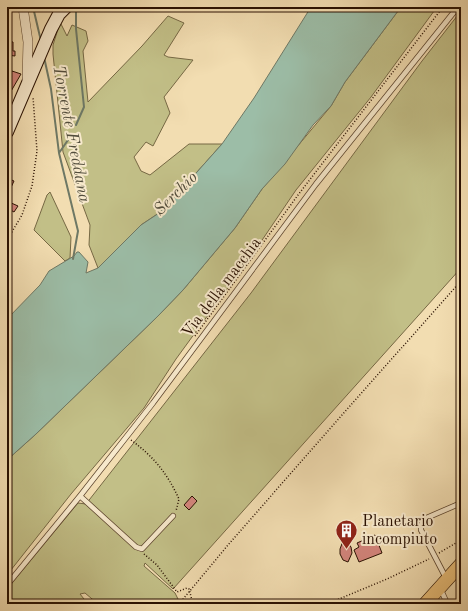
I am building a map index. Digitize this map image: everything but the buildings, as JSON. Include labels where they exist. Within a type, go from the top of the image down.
[{"type":"main road","points":[[51,29],[55,7]]},
{"type":"main road","points":[[7,132],[10,115],[26,88],[36,58],[59,14],[66,7]]},
{"type":"main road","points":[[425,604],[461,564]]},
{"type":"street","points":[[23,7],[29,44],[36,58],[26,88]]},
{"type":"lane","name":"Via della macchia","points":[[7,584],[80,496],[153,403],[316,184],[458,7]]},
{"type":"lane","points":[[80,496],[136,547],[142,549],[173,516]]},
{"type":"lane","points":[[443,604],[446,601],[443,584],[434,556],[421,530],[421,525],[424,519],[461,503]]},
{"type":"path","points":[[208,318],[298,195],[443,7]]},
{"type":"path","points":[[7,240],[22,216],[32,186],[37,151],[31,76]]},
{"type":"path","points":[[179,604],[228,545],[336,421],[461,281]]},
{"type":"path","points":[[134,442],[162,469],[174,489],[179,500],[173,516]]},
{"type":"path","points":[[327,604],[388,579],[434,556],[461,540]]},
{"type":"path","points":[[136,547],[157,565],[177,592],[187,588],[190,590]]},
{"type":"path","points":[[190,590],[193,604]]},
{"type":"shaded area","points":[[311,7],[401,7],[345,82],[331,106],[313,125],[285,164],[262,189],[235,228],[183,290],[36,434],[7,460],[7,319],[40,285],[49,271],[74,256],[77,252],[79,252],[88,262],[86,273],[98,268],[141,225],[159,213],[172,200],[222,144],[254,98]]},
{"type":"shaded area","points":[[401,7],[437,7],[371,97],[296,190],[254,252],[176,359],[144,408],[71,494],[7,575],[7,460],[36,434],[183,290],[235,228],[262,189],[331,106],[345,82]]},
{"type":"shaded area","points":[[461,11],[461,268],[173,589],[145,563],[144,566],[175,593],[178,599],[173,604],[98,604],[85,593],[80,594],[88,604],[7,604],[7,589],[78,503],[86,504],[251,293],[422,61]]},
{"type":"shaded area","points":[[168,16],[184,23],[164,55],[168,57],[193,60],[164,97],[170,113],[153,146],[146,142],[134,157],[141,171],[150,175],[189,144],[222,144],[159,213],[141,225],[98,268],[89,245],[90,225],[63,152],[53,45],[61,24],[67,36],[72,25],[86,31],[88,41],[83,51],[88,102],[142,46]]},
{"type":"shaded area","points":[[50,192],[71,237],[70,258],[65,261],[34,230],[47,195]]},
{"type":"waterway","name":"Torrente Freddana","points":[[33,7],[41,41]]},
{"type":"waterway","points":[[76,10],[76,29],[84,107],[76,125]]},
{"type":"waterway","name":"Torrente Freddana","points":[[44,57],[51,89],[59,153],[78,231],[73,259]]},
{"type":"waterway","points":[[59,153],[68,140]]},
{"type":"place","name":"Planetario incompiuto","points":[[346,550]]},
{"type":"water label","name":"Serchio","points":[[176,194]]}]
